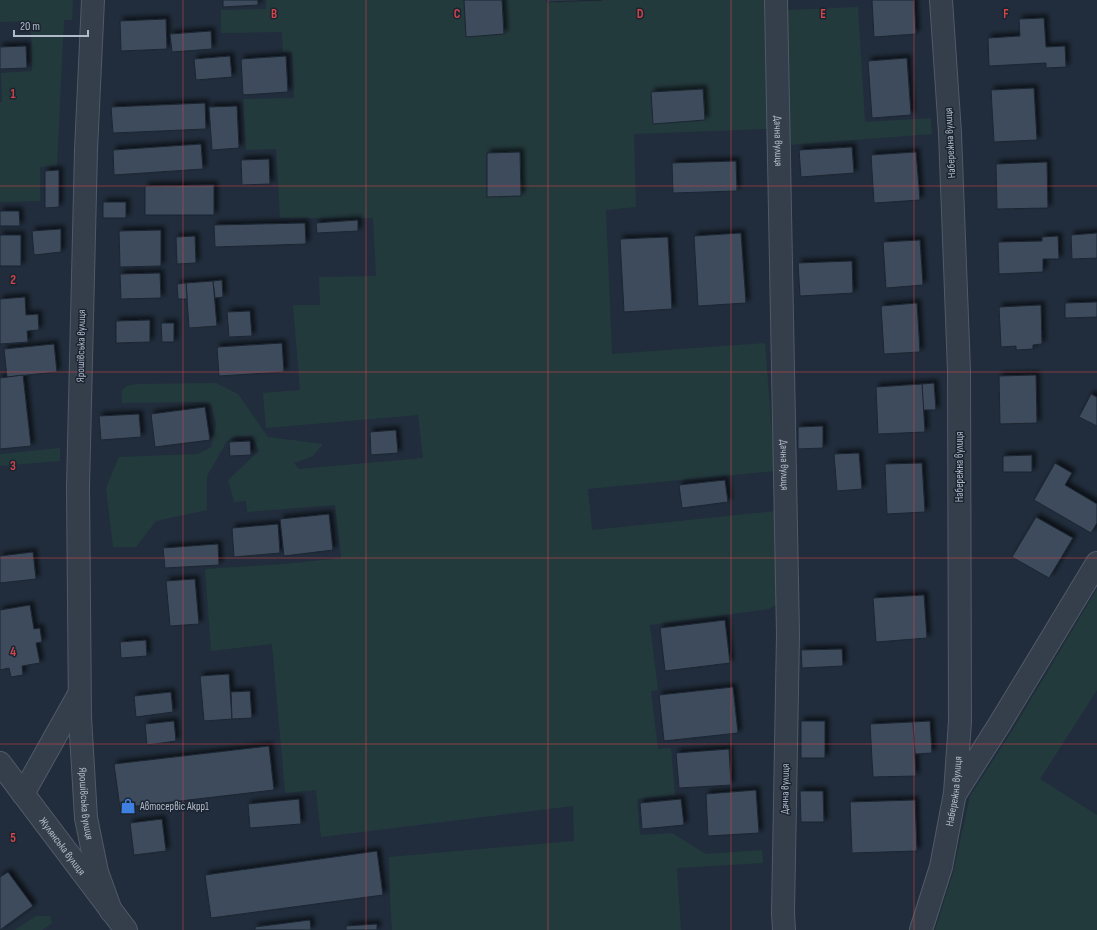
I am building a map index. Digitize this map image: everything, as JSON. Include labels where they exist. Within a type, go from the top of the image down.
[{"type":"street","name":"Ярошівська вулиця","points":[[93,0],[86,150],[78,487],[80,717],[86,818],[97,872],[112,911]]},
{"type":"street","name":"Дачна вулиця","points":[[776,0],[788,634],[782,913],[784,930]]},
{"type":"street","name":"Набережна вулиця","points":[[921,930],[941,867],[955,793],[960,720],[959,371],[950,133],[941,0]]},
{"type":"street","points":[[955,793],[1007,712],[1097,563]]},
{"type":"street","name":"Ярошівська вулиця","points":[[23,794],[80,693]]},
{"type":"street","name":"Жулянська вулиця","points":[[0,763],[126,930]]},
{"type":"green space","points":[[0,0],[73,0],[72,20],[64,20],[57,166],[40,167],[40,201],[0,202],[0,102],[2,102],[1,73],[32,71],[31,21],[0,22]]},
{"type":"green space","points":[[266,0],[767,0],[767,129],[634,134],[636,207],[606,210],[612,354],[765,343],[775,471],[588,489],[592,530],[776,511],[776,605],[769,609],[650,625],[658,690],[651,691],[658,749],[671,748],[675,795],[637,799],[640,835],[672,833],[706,854],[762,850],[763,863],[677,868],[681,930],[392,930],[389,857],[574,841],[573,806],[321,837],[316,790],[285,793],[272,644],[211,651],[205,569],[285,564],[341,558],[335,505],[247,512],[246,501],[234,502],[228,480],[259,451],[252,436],[236,436],[227,441],[207,476],[207,510],[156,521],[136,547],[113,547],[106,488],[119,457],[198,454],[211,447],[216,424],[211,404],[198,402],[122,403],[121,391],[127,386],[136,384],[216,383],[238,394],[268,437],[323,444],[313,456],[294,463],[299,469],[423,458],[418,415],[266,428],[263,393],[300,390],[293,305],[320,305],[319,277],[376,276],[373,218],[280,218],[276,149],[246,150],[243,99],[294,98],[292,52],[283,52],[282,32],[221,33],[221,10],[266,9]]},
{"type":"green space","points":[[858,7],[865,122],[931,118],[932,134],[788,145],[787,10]]},
{"type":"green space","points":[[60,448],[60,461],[0,466],[0,454]]},
{"type":"green space","points":[[1097,589],[1097,690],[1040,779],[1097,815],[1097,930],[935,930],[953,873],[970,796],[1012,731]]},
{"type":"green space","points":[[36,916],[50,916],[52,923],[42,930],[15,930]]},
{"type":"building","points":[[223,0],[258,0],[258,5],[223,7]]},
{"type":"building","points":[[464,0],[502,0],[504,34],[466,37]]},
{"type":"building","points":[[547,0],[602,0],[547,2]]},
{"type":"building","points":[[872,0],[914,0],[916,34],[874,37]]},
{"type":"building","points":[[1044,18],[1046,47],[1065,46],[1066,67],[1046,68],[1046,63],[989,66],[988,38],[1020,36],[1019,19]]},
{"type":"building","points":[[166,19],[167,49],[121,51],[120,21]]},
{"type":"building","points":[[211,31],[212,49],[172,52],[170,34]]},
{"type":"building","points":[[26,46],[27,68],[0,69],[0,47]]},
{"type":"building","points":[[230,56],[232,77],[196,80],[194,59]]},
{"type":"building","points":[[286,56],[288,92],[243,95],[241,59]]},
{"type":"building","points":[[907,58],[911,115],[872,118],[868,61]]},
{"type":"building","points":[[1034,88],[1037,140],[994,142],[991,90]]},
{"type":"building","points":[[703,89],[705,120],[653,124],[651,92]]},
{"type":"building","points":[[205,103],[206,129],[113,133],[111,107]]},
{"type":"building","points":[[237,106],[239,148],[212,150],[209,107]]},
{"type":"building","points":[[201,144],[203,169],[114,175],[113,150]]},
{"type":"building","points":[[852,147],[854,173],[801,177],[799,150]]},
{"type":"building","points":[[520,152],[521,196],[487,197],[487,153]]},
{"type":"building","points":[[916,152],[920,200],[874,203],[871,155]]},
{"type":"building","points":[[269,159],[270,184],[242,185],[241,160]]},
{"type":"building","points":[[736,161],[737,191],[673,193],[672,163]]},
{"type":"building","points":[[1047,162],[1048,208],[997,209],[996,164]]},
{"type":"building","points":[[59,170],[59,207],[45,208],[45,171]]},
{"type":"building","points":[[214,185],[214,215],[145,215],[145,186]]},
{"type":"building","points":[[103,202],[126,202],[126,218],[103,218]]},
{"type":"building","points":[[0,211],[19,211],[20,226],[0,226]]},
{"type":"building","points":[[358,220],[358,231],[317,233],[316,223]]},
{"type":"building","points":[[305,223],[306,244],[215,247],[214,225]]},
{"type":"building","points":[[61,229],[61,252],[34,255],[32,231]]},
{"type":"building","points":[[161,230],[161,266],[120,267],[119,231]]},
{"type":"building","points":[[741,233],[746,303],[698,306],[694,236]]},
{"type":"building","points":[[1097,233],[1097,258],[1072,259],[1071,235]]},
{"type":"building","points":[[0,235],[21,235],[21,266],[0,266]]},
{"type":"building","points":[[195,236],[196,263],[177,264],[176,237]]},
{"type":"building","points":[[1058,236],[1059,259],[1043,259],[1043,272],[999,274],[998,242],[1042,241],[1042,237]]},
{"type":"building","points":[[668,237],[672,309],[624,312],[620,239]]},
{"type":"building","points":[[920,240],[923,285],[886,288],[883,242]]},
{"type":"building","points":[[852,261],[853,293],[800,296],[798,263]]},
{"type":"building","points":[[160,273],[161,298],[121,299],[120,274]]},
{"type":"building","points":[[222,280],[223,297],[215,298],[213,281]]},
{"type":"building","points":[[213,281],[217,326],[189,328],[186,283]]},
{"type":"building","points":[[186,283],[187,299],[178,299],[177,284]]},
{"type":"building","points":[[25,297],[26,315],[38,314],[39,330],[27,331],[28,342],[0,344],[0,299]]},
{"type":"building","points":[[1097,302],[1097,317],[1065,318],[1065,303]]},
{"type":"building","points":[[917,303],[920,352],[884,354],[881,306]]},
{"type":"building","points":[[1041,305],[1042,344],[1033,345],[1033,349],[1016,350],[1016,346],[1001,347],[999,307]]},
{"type":"building","points":[[250,311],[252,336],[229,337],[227,312]]},
{"type":"building","points":[[150,320],[150,342],[116,343],[116,321]]},
{"type":"building","points":[[161,323],[174,323],[174,342],[162,342]]},
{"type":"building","points":[[282,343],[284,372],[219,376],[217,347]]},
{"type":"building","points":[[54,344],[57,372],[7,377],[4,349]]},
{"type":"building","points":[[23,375],[31,446],[0,449],[0,378]]},
{"type":"building","points":[[1036,375],[1037,423],[1000,424],[999,376]]},
{"type":"building","points":[[934,383],[936,410],[923,410],[922,384]]},
{"type":"building","points":[[922,384],[925,432],[878,434],[876,387]]},
{"type":"building","points":[[1091,394],[1097,397],[1097,426],[1079,417]]},
{"type":"building","points":[[205,407],[210,440],[155,447],[151,414]]},
{"type":"building","points":[[139,414],[141,437],[101,440],[99,416]]},
{"type":"building","points":[[823,426],[823,448],[798,449],[798,427]]},
{"type":"building","points":[[396,430],[398,453],[371,455],[370,432]]},
{"type":"building","points":[[250,441],[251,455],[230,456],[229,442]]},
{"type":"building","points":[[859,453],[862,489],[837,491],[834,454]]},
{"type":"building","points":[[1032,455],[1032,472],[1003,472],[1003,456]]},
{"type":"building","points":[[922,463],[925,512],[887,514],[885,464]]},
{"type":"building","points":[[1055,463],[1072,473],[1065,485],[1097,504],[1097,523],[1091,533],[1034,500]]},
{"type":"building","points":[[725,480],[728,502],[682,508],[679,485]]},
{"type":"building","points":[[329,514],[333,550],[284,556],[280,519]]},
{"type":"building","points":[[1036,517],[1073,538],[1049,578],[1012,557]]},
{"type":"building","points":[[278,524],[280,553],[234,557],[232,528]]},
{"type":"building","points":[[218,544],[219,565],[165,568],[163,548]]},
{"type":"building","points":[[33,552],[36,579],[0,583],[0,556]]},
{"type":"building","points":[[195,579],[199,624],[170,626],[166,581]]},
{"type":"building","points":[[924,595],[927,638],[876,642],[873,598]]},
{"type":"building","points":[[30,605],[34,629],[40,628],[42,642],[36,643],[40,663],[22,666],[23,675],[11,677],[9,668],[0,670],[0,610]]},
{"type":"building","points":[[725,620],[730,663],[665,671],[660,628]]},
{"type":"building","points":[[146,640],[147,656],[121,658],[120,642]]},
{"type":"building","points":[[842,649],[843,666],[802,668],[801,650]]},
{"type":"building","points":[[229,674],[232,719],[204,721],[200,676]]},
{"type":"building","points":[[733,687],[738,733],[664,741],[659,695]]},
{"type":"building","points":[[250,691],[252,718],[232,719],[231,692]]},
{"type":"building","points":[[171,692],[173,712],[136,717],[134,696]]},
{"type":"building","points":[[174,721],[176,741],[147,745],[145,724]]},
{"type":"building","points":[[801,721],[825,721],[825,758],[801,758]]},
{"type":"building","points":[[930,721],[932,753],[915,754],[913,722]]},
{"type":"building","points":[[913,722],[916,776],[873,777],[870,724]]},
{"type":"building","points":[[269,746],[274,790],[120,808],[114,764]]},
{"type":"building","points":[[729,749],[731,785],[679,788],[676,753]]},
{"type":"building","points":[[756,790],[759,833],[708,836],[706,794]]},
{"type":"building","points":[[800,791],[823,791],[824,822],[801,822]]},
{"type":"building","points":[[299,799],[301,824],[250,828],[248,804]]},
{"type":"building","points":[[681,799],[684,825],[642,829],[640,803]]},
{"type":"building","points":[[915,800],[917,851],[852,853],[850,802]]},
{"type":"building","points":[[162,819],[166,851],[134,855],[130,823]]},
{"type":"building","points":[[377,851],[383,895],[211,918],[205,875]]},
{"type":"building","points":[[8,872],[33,906],[0,930],[0,877]]},
{"type":"building","points":[[310,920],[311,930],[255,930],[255,927]]},
{"type":"building","points":[[377,924],[377,930],[346,930],[346,926]]},
{"type":"place","name":"Автосервіс Akpp1","points":[[128,806]]}]
